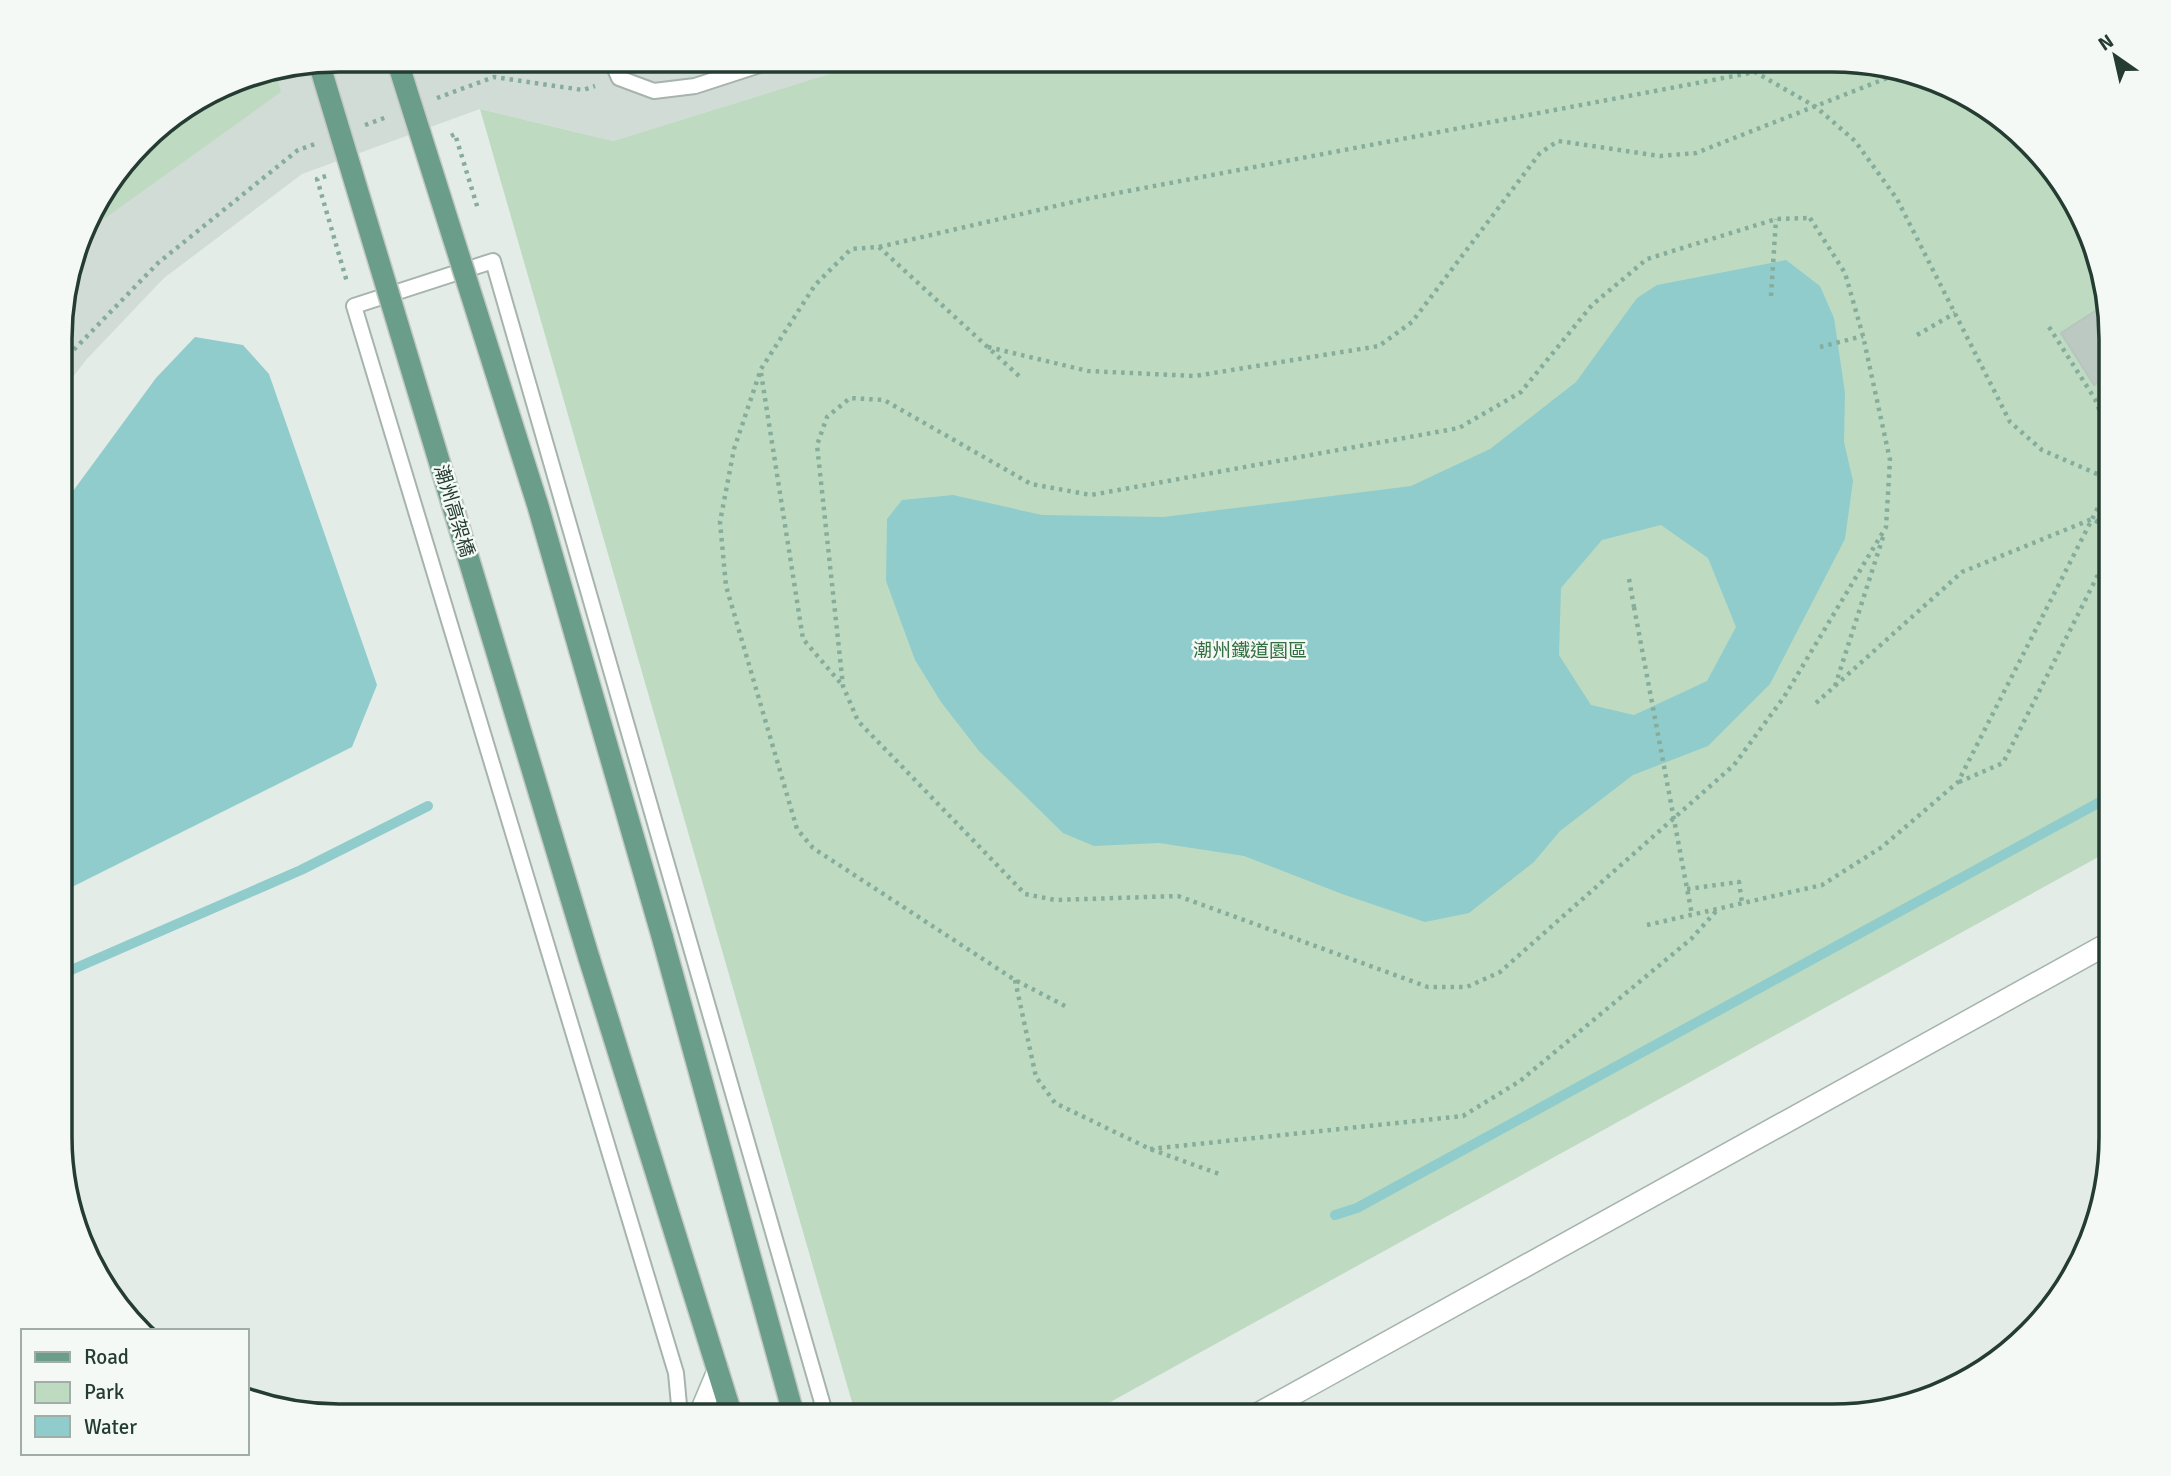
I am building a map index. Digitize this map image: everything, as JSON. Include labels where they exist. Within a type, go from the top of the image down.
[{"type":"main road","name":"潮州高架橋","points":[[321,72],[589,958],[728,1404]]},
{"type":"main road","points":[[401,72],[538,506],[662,936],[791,1404]]},
{"type":"street","points":[[1276,1404],[2099,949]]},
{"type":"street","points":[[704,1404],[718,1371]]},
{"type":"lane","points":[[616,72],[619,78],[654,91],[695,86],[738,72]]},
{"type":"lane","points":[[679,1404],[676,1373],[354,306],[493,261],[822,1404]]},
{"type":"path","points":[[1067,1007],[1014,980],[813,848],[797,830],[726,586],[720,522],[734,449],[761,369],[815,285],[851,248],[879,247],[1087,199],[1755,72],[1816,107],[1855,141],[1897,199],[2010,422],[2042,450],[2099,476]]},
{"type":"path","points":[[987,346],[1088,371],[1195,376],[1379,346],[1412,322],[1540,153],[1558,141],[1660,156],[1696,153],[1888,78]]},
{"type":"path","points":[[455,134],[478,211]]},
{"type":"path","points":[[317,179],[354,306]]},
{"type":"path","points":[[1835,687],[1886,527],[1890,460],[1863,337],[1844,273],[1810,218],[1776,219],[1647,259],[1592,305],[1521,392],[1458,428],[1091,495],[1031,484],[884,400],[850,398],[827,417],[817,445],[844,686],[858,721],[1025,894],[1055,900],[1178,896],[1428,987],[1468,987],[1500,972],[1734,765],[1784,697],[1886,527]]},
{"type":"path","points":[[1772,296],[1776,219]]},
{"type":"path","points":[[879,247],[1020,376]]},
{"type":"path","points":[[1917,335],[1955,313]]},
{"type":"path","points":[[2049,327],[2099,409]]},
{"type":"path","points":[[1820,347],[1863,337]]},
{"type":"path","points":[[761,369],[803,639],[844,686]]},
{"type":"path","points":[[1958,782],[2099,505]]},
{"type":"path","points":[[1816,703],[1962,572],[2092,519],[2099,523]]},
{"type":"path","points":[[1647,925],[1822,885],[1882,847],[1958,782],[2003,763],[2099,573]]},
{"type":"path","points":[[1629,579],[1692,915]]},
{"type":"path","points":[[1687,889],[1739,882],[1742,903]]},
{"type":"path","points":[[1150,1149],[1463,1116],[1520,1080],[1691,939],[1718,908]]},
{"type":"path","points":[[1014,980],[1036,1077],[1055,1103],[1150,1149],[1222,1175]]},
{"type":"shaded area","points":[[321,72],[835,72],[613,141],[480,109],[302,174],[164,278],[72,378],[72,321],[77,286],[92,236],[107,205],[127,176],[163,138],[205,107],[236,92],[286,77]]},
{"type":"green space","name":"潮州鐵道園區","points":[[835,72],[1850,72],[1902,81],[1951,99],[1995,127],[2021,150],[2044,176],[2072,220],[2094,286],[2099,321],[2099,857],[1107,1404],[853,1404],[480,109],[613,141]]},
{"type":"green space","points":[[278,79],[281,92],[97,224],[127,176],[150,150],[176,127],[220,99],[253,86]]},
{"type":"water","points":[[1786,260],[1820,286],[1834,318],[1845,393],[1844,442],[1853,481],[1845,539],[1770,684],[1708,746],[1633,775],[1560,831],[1534,862],[1469,913],[1425,922],[1342,894],[1244,856],[1159,843],[1094,846],[1063,833],[979,751],[941,702],[915,660],[886,581],[887,519],[902,500],[953,495],[1042,515],[1163,517],[1411,486],[1490,449],[1576,382],[1637,298],[1657,285]],"holes":[[[1661,525],[1708,558],[1736,627],[1707,681],[1634,715],[1591,705],[1559,655],[1561,588],[1602,540]]]},
{"type":"water","points":[[195,337],[243,345],[269,374],[377,685],[352,747],[72,887],[72,492],[156,378]]},
{"type":"building","points":[[2098,309],[2099,382],[2094,385],[2061,333]]},
{"type":"waterway","points":[[1335,1215],[1357,1208],[2099,803]]},
{"type":"waterway","points":[[72,970],[301,870],[428,806]]}]
